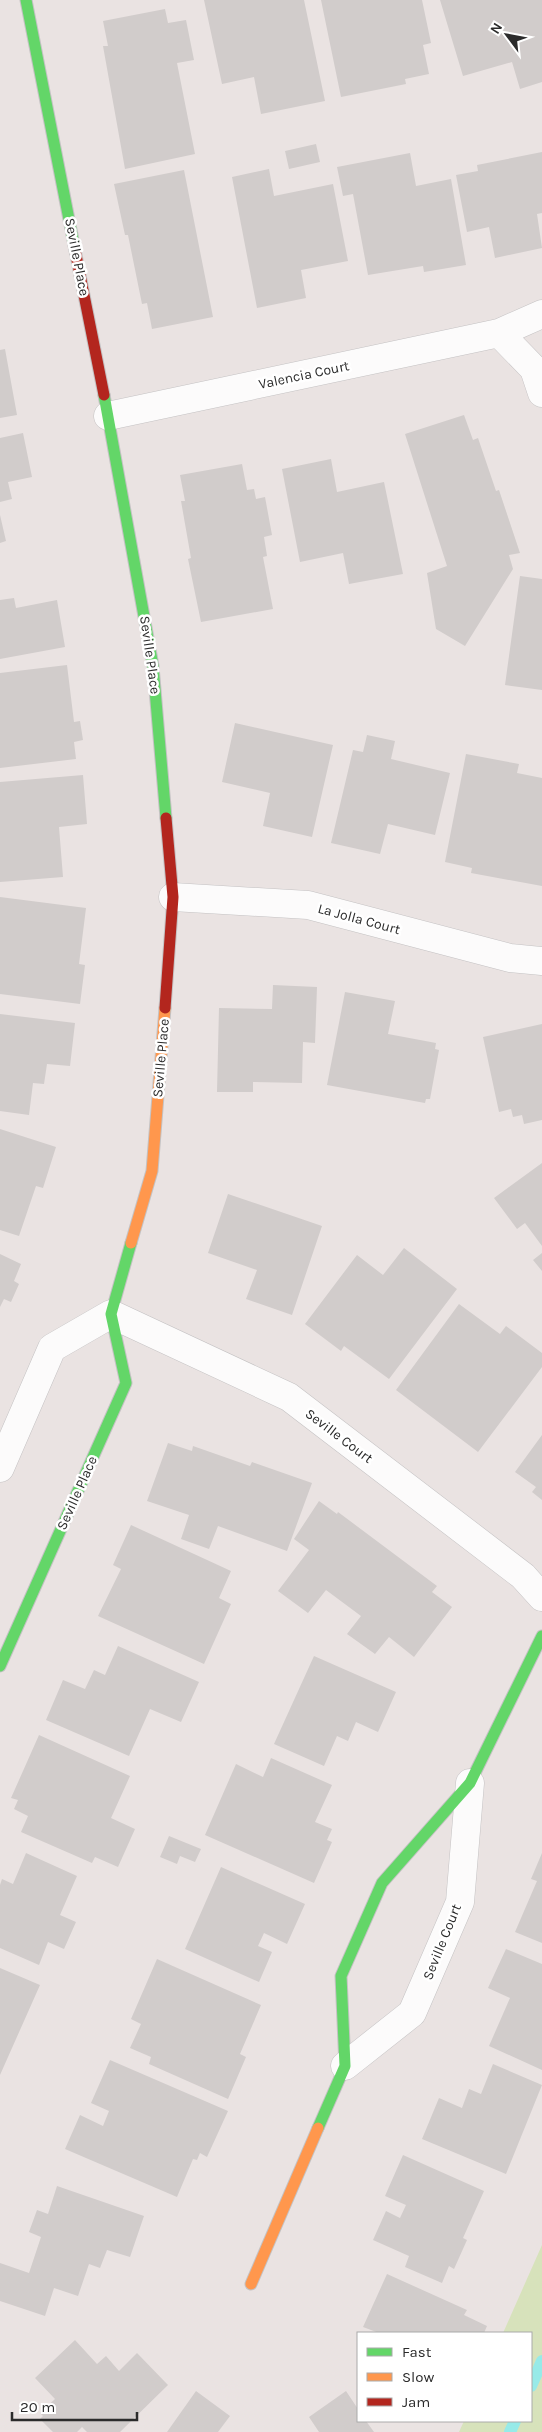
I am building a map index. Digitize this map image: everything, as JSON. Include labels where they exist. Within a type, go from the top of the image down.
[{"type":"street","name":"Seville Place","points":[[0,1666],[126,1383],[111,1314],[152,1171],[173,897],[153,666],[108,416],[26,0]]},
{"type":"street","name":"Valencia Court","points":[[108,416],[499,333],[542,314]]},
{"type":"street","points":[[499,333],[534,369],[542,393]]},
{"type":"street","name":"La Jolla Court","points":[[173,897],[308,906],[510,958],[542,961]]},
{"type":"street","points":[[0,1468],[52,1348],[111,1314]]},
{"type":"street","name":"Seville Court","points":[[111,1314],[289,1397],[523,1576],[542,1597]]},
{"type":"street","name":"Seville Court","points":[[251,2284],[346,2066],[341,1976],[382,1883],[470,1783],[542,1636]]},
{"type":"street","name":"Seville Court","points":[[346,2066],[412,2013],[460,1902],[470,1783]]},
{"type":"green space","points":[[542,2245],[542,2432],[459,2432],[464,2422],[532,2422],[532,2332],[503,2332]]},
{"type":"building","points":[[204,0],[304,0],[325,101],[261,114],[254,77],[222,84]]},
{"type":"building","points":[[321,0],[422,0],[431,43],[423,45],[429,74],[405,79],[406,84],[341,97]]},
{"type":"building","points":[[440,0],[542,0],[542,82],[520,89],[512,62],[463,76]]},
{"type":"building","points":[[165,9],[168,23],[186,20],[194,60],[177,63],[195,154],[125,169],[103,46],[108,46],[103,21]]},
{"type":"building","points":[[316,144],[320,162],[289,169],[285,151]]},
{"type":"building","points":[[542,152],[542,213],[537,214],[542,248],[495,258],[489,227],[467,232],[456,175],[478,171],[477,165]]},
{"type":"building","points":[[410,153],[416,186],[451,179],[466,265],[424,272],[423,266],[368,275],[353,194],[343,196],[337,167]]},
{"type":"building","points":[[269,169],[274,196],[333,184],[348,261],[301,270],[306,298],[257,308],[232,177]]},
{"type":"building","points":[[184,170],[213,317],[152,329],[147,303],[142,304],[128,235],[125,235],[114,184]]},
{"type":"building","points":[[5,349],[17,415],[0,418],[0,350]]},
{"type":"building","points":[[464,415],[473,440],[478,438],[496,491],[499,490],[520,553],[509,555],[513,569],[465,646],[436,629],[427,573],[447,566],[405,434]]},
{"type":"building","points":[[23,433],[32,477],[8,482],[12,499],[0,502],[0,438]]},
{"type":"building","points":[[331,459],[337,492],[384,482],[403,574],[349,584],[343,553],[300,562],[282,469]]},
{"type":"building","points":[[242,464],[247,490],[254,489],[256,499],[265,497],[272,535],[264,537],[267,556],[263,557],[273,609],[201,622],[188,559],[191,558],[181,501],[185,501],[180,475]]},
{"type":"building","points":[[0,515],[6,541],[0,543]]},
{"type":"building","points":[[520,576],[542,579],[542,690],[505,685]]},
{"type":"building","points":[[14,598],[16,608],[57,600],[65,647],[0,659],[0,600]]},
{"type":"building","points":[[67,665],[74,722],[80,721],[83,740],[74,742],[76,759],[0,768],[0,673]]},
{"type":"building","points":[[235,723],[333,745],[312,837],[263,826],[270,793],[222,782]]},
{"type":"building","points":[[367,735],[395,741],[391,759],[450,773],[435,835],[388,824],[380,854],[331,843],[353,750],[363,752]]},
{"type":"building","points":[[466,754],[519,764],[517,773],[542,778],[542,886],[471,873],[472,868],[445,862]]},
{"type":"building","points":[[83,775],[87,824],[59,827],[63,877],[0,882],[0,782]]},
{"type":"building","points":[[0,897],[86,908],[79,964],[85,965],[80,1004],[0,994]]},
{"type":"building","points":[[273,985],[317,987],[315,1043],[303,1042],[302,1083],[253,1082],[253,1092],[217,1092],[219,1008],[272,1009]]},
{"type":"building","points":[[345,992],[395,1001],[388,1034],[436,1043],[435,1049],[439,1050],[430,1099],[426,1099],[425,1103],[327,1085]]},
{"type":"building","points":[[0,1014],[75,1023],[70,1066],[47,1064],[44,1084],[33,1083],[29,1115],[0,1111]]},
{"type":"building","points":[[542,1024],[542,1120],[524,1124],[522,1115],[513,1117],[511,1109],[499,1112],[483,1037]]},
{"type":"building","points":[[0,1129],[56,1147],[43,1188],[36,1186],[19,1236],[0,1230]]},
{"type":"building","points":[[542,1163],[542,1246],[525,1223],[517,1229],[494,1198]]},
{"type":"building","points":[[228,1194],[322,1226],[292,1315],[246,1299],[257,1270],[208,1253]]},
{"type":"building","points":[[404,1248],[457,1289],[389,1379],[344,1346],[341,1351],[305,1324],[357,1255],[383,1275]]},
{"type":"building","points":[[542,1253],[542,1271],[533,1260]]},
{"type":"building","points":[[0,1254],[21,1264],[14,1281],[19,1284],[11,1302],[4,1299],[0,1307]]},
{"type":"building","points":[[459,1304],[500,1334],[506,1326],[542,1353],[542,1367],[478,1452],[396,1390]]},
{"type":"building","points":[[542,1435],[542,1500],[532,1492],[536,1487],[515,1472]]},
{"type":"building","points":[[168,1443],[192,1451],[193,1446],[250,1466],[252,1462],[312,1483],[287,1551],[218,1526],[209,1549],[181,1539],[189,1515],[147,1501]]},
{"type":"building","points":[[319,1501],[337,1514],[338,1512],[437,1586],[432,1592],[452,1607],[414,1657],[389,1637],[375,1654],[347,1634],[361,1616],[326,1590],[308,1613],[278,1591],[309,1550],[294,1539]]},
{"type":"building","points":[[131,1525],[231,1571],[219,1598],[231,1604],[204,1664],[98,1616],[121,1569],[113,1565]]},
{"type":"building","points":[[118,1646],[199,1682],[181,1722],[150,1709],[129,1756],[46,1720],[63,1680],[85,1689],[94,1670],[105,1675]]},
{"type":"building","points":[[314,1656],[396,1692],[378,1732],[356,1722],[348,1741],[337,1736],[324,1766],[274,1744]]},
{"type":"building","points":[[39,1735],[130,1776],[111,1818],[135,1829],[118,1867],[95,1857],[92,1863],[21,1832],[28,1816],[14,1809],[18,1800],[11,1798]]},
{"type":"building","points":[[271,1758],[332,1785],[315,1822],[332,1829],[327,1840],[332,1842],[314,1883],[205,1835],[236,1764],[263,1777]]},
{"type":"building","points":[[169,1836],[201,1849],[195,1862],[180,1856],[177,1864],[160,1857]]},
{"type":"building","points":[[26,1853],[77,1876],[60,1915],[76,1922],[64,1949],[48,1942],[39,1965],[0,1948],[0,1885],[2,1879],[13,1884]]},
{"type":"building","points":[[542,1853],[542,1943],[515,1932],[537,1881],[531,1879]]},
{"type":"building","points":[[221,1867],[305,1904],[287,1944],[264,1933],[258,1946],[272,1952],[259,1982],[185,1949]]},
{"type":"building","points":[[506,1949],[542,1964],[542,2070],[489,2046],[510,1998],[488,1988]]},
{"type":"building","points":[[157,1959],[261,2005],[240,2054],[246,2057],[228,2099],[149,2064],[151,2057],[130,2048],[141,2024],[131,2019]]},
{"type":"building","points":[[0,1968],[40,1985],[0,2075]]},
{"type":"building","points":[[110,2060],[228,2111],[207,2157],[200,2153],[197,2160],[193,2159],[177,2197],[65,2149],[80,2115],[103,2126],[109,2111],[91,2103]]},
{"type":"building","points":[[493,2064],[542,2085],[506,2174],[422,2139],[439,2098],[462,2108],[469,2089],[481,2094]]},
{"type":"building","points":[[403,2155],[484,2191],[463,2238],[467,2240],[454,2269],[449,2266],[442,2283],[405,2267],[409,2256],[373,2240],[386,2211],[400,2218],[406,2205],[385,2196]]},
{"type":"building","points":[[57,2186],[144,2216],[130,2257],[107,2250],[100,2268],[89,2264],[78,2296],[54,2288],[45,2316],[0,2301],[0,2263],[29,2273],[41,2237],[29,2232],[37,2210],[48,2214]]},
{"type":"building","points":[[387,2274],[467,2310],[464,2315],[487,2326],[484,2332],[376,2332],[363,2327]]},
{"type":"building","points":[[75,2340],[97,2364],[106,2356],[119,2371],[137,2353],[168,2385],[120,2432],[87,2432],[82,2427],[77,2432],[53,2432],[40,2419],[43,2416],[40,2413],[55,2399],[35,2378]]},
{"type":"building","points":[[196,2391],[230,2416],[218,2432],[167,2432]]},
{"type":"building","points":[[346,2391],[357,2408],[357,2422],[367,2422],[374,2432],[319,2432],[309,2417]]},
{"type":"waterway","points":[[532,2384],[542,2361]]},
{"type":"waterway","points":[[510,2432],[515,2422]]},
{"type":"traffic: fast","points":[[26,0],[75,250]]},
{"type":"traffic: fast","points":[[104,395],[153,666],[166,818]]},
{"type":"traffic: fast","points":[[0,1666],[126,1383],[111,1314],[131,1243]]},
{"type":"traffic: fast","points":[[318,2128],[345,2066],[341,1976],[382,1883],[470,1783],[542,1636]]},
{"type":"traffic: slow","points":[[131,1243],[152,1171],[165,1008]]},
{"type":"traffic: slow","points":[[251,2284],[318,2128]]},
{"type":"traffic: jam","points":[[75,250],[104,395]]},
{"type":"traffic: jam","points":[[165,1008],[173,897],[166,818]]}]
